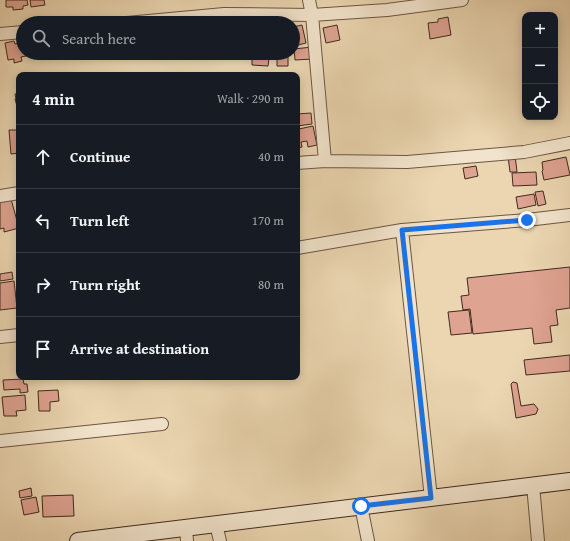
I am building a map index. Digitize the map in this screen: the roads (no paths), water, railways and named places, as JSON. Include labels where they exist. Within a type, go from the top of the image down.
[{"type":"street","points":[[309,0],[312,15],[325,161]]},
{"type":"street","points":[[202,16],[224,14],[312,15],[388,10],[462,0]]},
{"type":"street","points":[[0,34],[16,33]]},
{"type":"street","points":[[300,163],[325,161],[407,162],[524,152],[570,143]]},
{"type":"street","points":[[0,196],[16,193]]},
{"type":"street","points":[[300,247],[402,230],[570,215]]},
{"type":"street","points":[[402,230],[431,498]]},
{"type":"street","points":[[0,337],[16,335]]},
{"type":"street","points":[[0,441],[162,424]]},
{"type":"street","points":[[78,541],[187,534],[216,524],[570,481]]},
{"type":"street","points":[[533,485],[538,541]]},
{"type":"street","points":[[361,506],[368,541]]},
{"type":"street","points":[[216,524],[220,541]]}]
